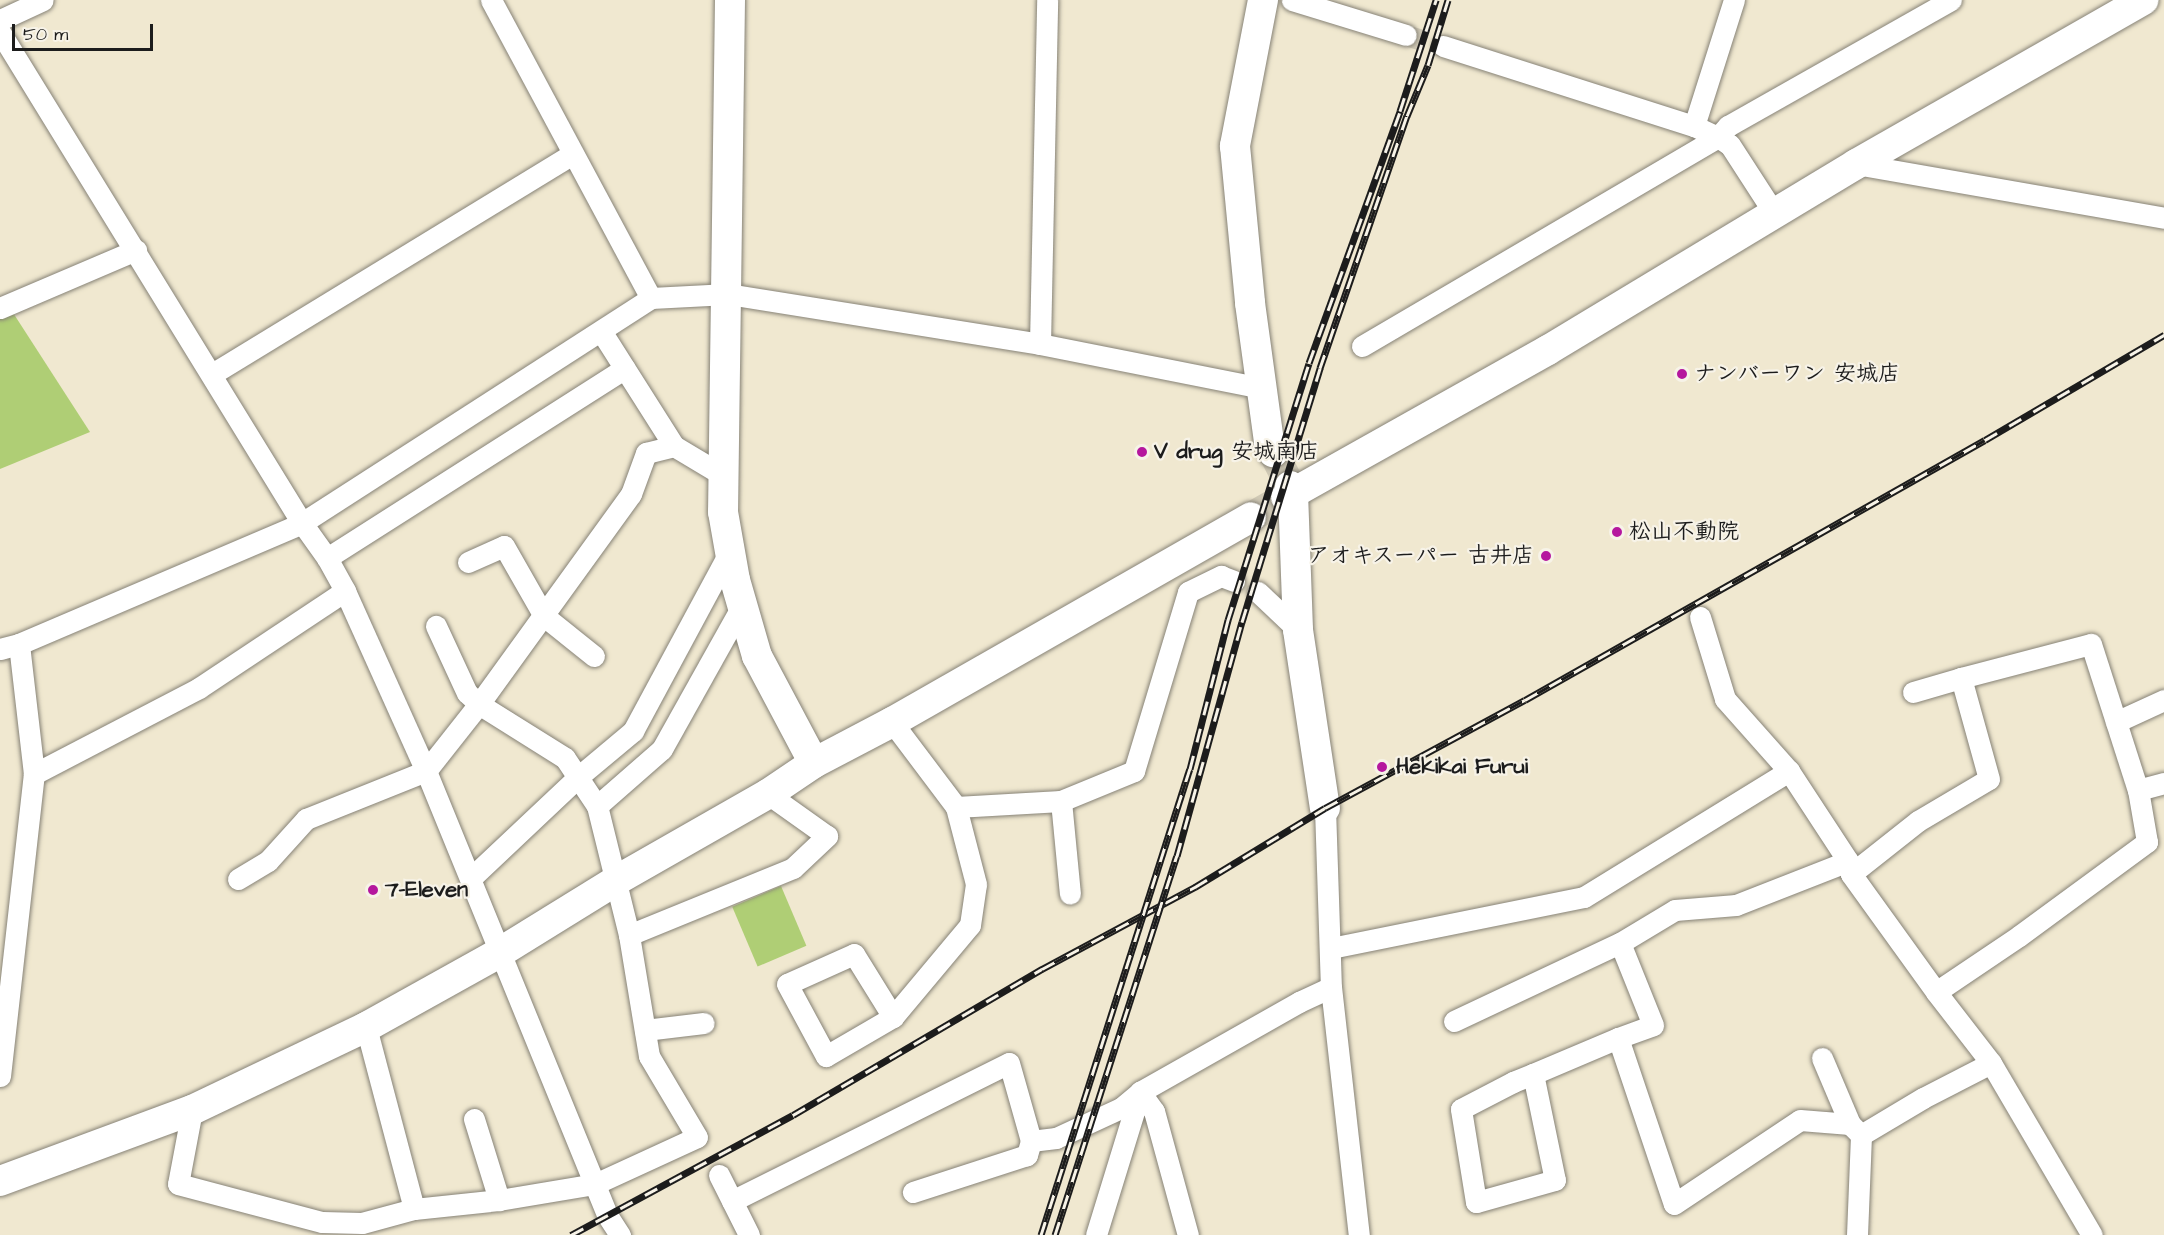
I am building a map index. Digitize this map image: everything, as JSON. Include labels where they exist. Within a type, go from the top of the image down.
[{"type":"street","points":[[0,20],[43,0]]},
{"type":"street","points":[[491,0],[651,298]]},
{"type":"street","points":[[730,0],[728,294],[725,330],[723,512],[742,606],[758,656],[814,763]]},
{"type":"street","points":[[1040,344],[1047,0]]},
{"type":"street","points":[[1263,0],[1235,146],[1250,303],[1269,442],[1273,452]]},
{"type":"street","points":[[1292,0],[1406,35]]},
{"type":"street","points":[[1694,126],[1734,0]]},
{"type":"street","points":[[1362,346],[1718,137],[1728,126],[1951,0]]},
{"type":"street","points":[[1359,1235],[1331,987],[1325,808],[1298,630],[1290,492],[1548,350],[1856,164],[2143,0]]},
{"type":"street","points":[[0,32],[302,523],[327,558],[345,591],[426,771],[471,878],[499,953],[607,1215],[620,1235]]},
{"type":"street","points":[[1443,46],[1694,126],[1718,137],[1730,145],[1774,213]]},
{"type":"street","points":[[212,374],[572,154]]},
{"type":"street","points":[[1856,164],[2164,218]]},
{"type":"street","points":[[0,308],[136,250]]},
{"type":"street","points":[[0,1076],[34,774],[9,646],[302,523],[651,298],[728,294],[1040,344],[1262,388]]},
{"type":"street","points":[[602,331],[675,446],[724,476]]},
{"type":"street","points":[[327,558],[625,368]]},
{"type":"street","points":[[238,879],[268,861],[306,819],[426,771],[479,704],[632,494],[646,453],[675,446]]},
{"type":"street","points":[[0,1181],[192,1110],[366,1027],[499,953],[617,880],[768,794],[814,763],[892,722],[1251,517]]},
{"type":"street","points":[[468,562],[504,546],[544,616],[594,656]]},
{"type":"street","points":[[471,878],[578,777],[633,731],[730,551]]},
{"type":"street","points":[[956,807],[1061,801],[1134,771],[1188,592],[1221,576],[1234,581]]},
{"type":"street","points":[[34,774],[199,688],[345,591]]},
{"type":"street","points":[[1258,592],[1298,630]]},
{"type":"street","points":[[597,806],[662,749],[742,606]]},
{"type":"street","points":[[1700,617],[1725,699],[1789,771],[1850,868],[1936,992],[1991,1063],[2092,1235]]},
{"type":"street","points":[[192,1110],[178,1184],[323,1229],[362,1223],[414,1209],[499,1200],[596,1184],[696,1137],[649,1056],[629,935],[597,806],[565,758],[479,704],[467,693],[436,626]]},
{"type":"street","points":[[1912,692],[2091,644],[2138,790],[2147,842],[2019,936],[1936,992]]},
{"type":"street","points":[[1455,1020],[1620,943],[1675,910],[1736,905],[1850,868],[1918,821],[1989,779],[1961,678]]},
{"type":"street","points":[[2116,722],[2164,700]]},
{"type":"street","points":[[892,722],[956,807],[976,884],[970,925],[893,1017],[826,1056],[787,984],[854,954],[893,1017]]},
{"type":"street","points":[[1331,948],[1584,897],[1789,771]]},
{"type":"street","points":[[2138,790],[2164,783]]},
{"type":"street","points":[[629,935],[794,868],[827,836],[768,794]]},
{"type":"street","points":[[1061,801],[1070,894]]},
{"type":"street","points":[[1533,1074],[1555,1180],[1476,1202],[1461,1108],[1533,1074],[1653,1025],[1620,943]]},
{"type":"street","points":[[1031,1141],[1056,1138],[1121,1108],[1140,1092],[1299,1002],[1331,987]]},
{"type":"street","points":[[645,1029],[704,1023]]},
{"type":"street","points":[[366,1027],[414,1209]]},
{"type":"street","points":[[1618,1038],[1674,1204],[1800,1120],[1856,1129],[1991,1063]]},
{"type":"street","points":[[1822,1058],[1856,1129],[1857,1235]]},
{"type":"street","points":[[732,1201],[1009,1063],[1031,1141],[1027,1155],[913,1192]]},
{"type":"street","points":[[1096,1235],[1140,1092]]},
{"type":"street","points":[[1140,1092],[1154,1111],[1188,1235]]},
{"type":"street","points":[[474,1119],[499,1200]]},
{"type":"street","points":[[719,1175],[749,1235]]},
{"type":"green space","points":[[8,305],[90,432],[0,469],[0,308]]},
{"type":"green space","points":[[781,886],[806,946],[758,967],[732,907]]},
{"type":"tunnel","points":[[1406,35],[1443,46]]},
{"type":"tunnel","points":[[1273,452],[1290,486]]},
{"type":"tunnel","points":[[1251,517],[1286,497]]},
{"type":"railway","points":[[1041,1235],[1190,769],[1228,620],[1309,363],[1400,111],[1436,0]]},
{"type":"railway","points":[[1055,1235],[1177,856],[1242,622],[1320,368],[1407,116],[1428,65],[1448,0]]},
{"type":"railway","points":[[571,1235],[793,1115],[1042,969],[1195,887],[1325,808],[1525,700],[1985,440],[2164,335]]},
{"type":"place","name":"ナンバーワン 安城店","points":[[1682,374]]},
{"type":"place","name":"V drug 安城南店","points":[[1142,452]]},
{"type":"place","name":"松山不動院","points":[[1617,532]]},
{"type":"place","name":"アオキスーパー 古井店","points":[[1546,556]]},
{"type":"place","name":"Hekikai Furui","points":[[1382,767]]},
{"type":"place","name":"7-Eleven","points":[[373,890]]}]
